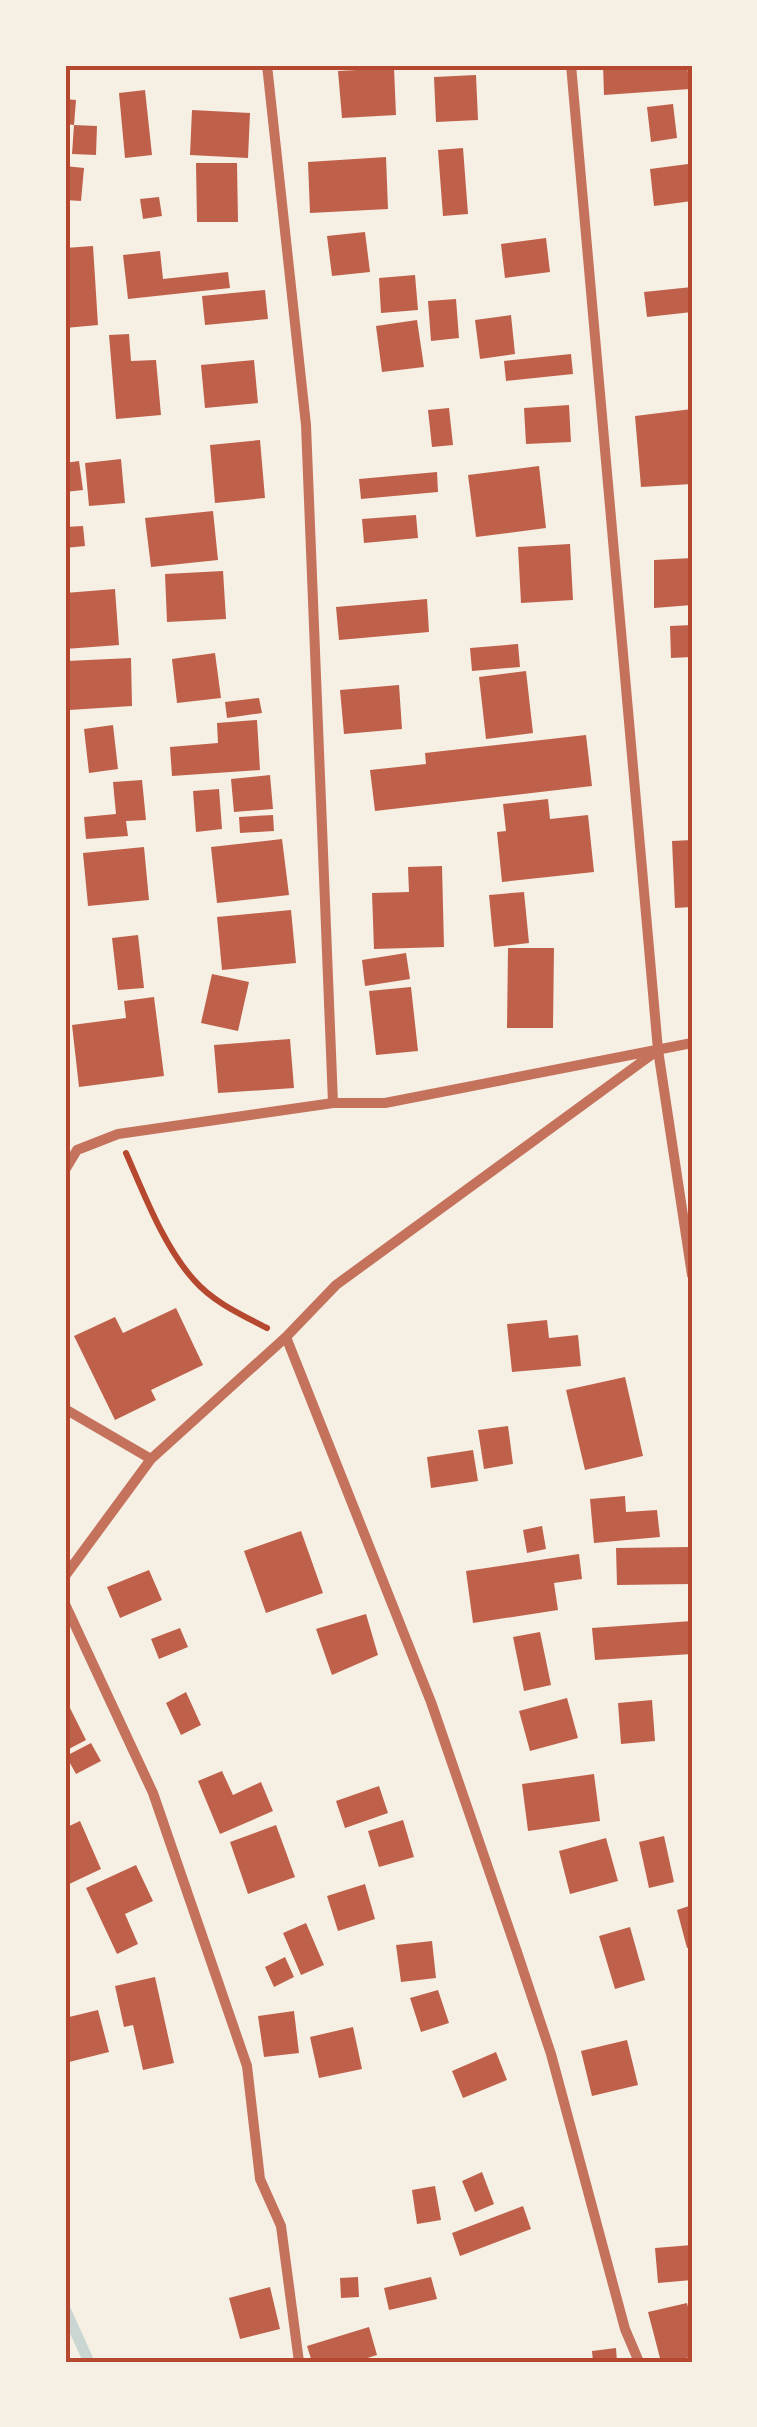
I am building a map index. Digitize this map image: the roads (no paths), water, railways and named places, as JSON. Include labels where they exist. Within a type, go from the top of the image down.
[{"type":"street","points":[[268,65],[306,426],[333,1102]]},
{"type":"street","points":[[571,65],[658,1050],[692,1275]]},
{"type":"street","points":[[65,1170],[77,1150],[118,1134],[333,1102],[385,1103],[692,1043]]},
{"type":"street","points":[[65,1576],[151,1459],[286,1337],[336,1285],[658,1050]]},
{"type":"street","points":[[286,1337],[431,1702],[551,2054],[625,2329],[639,2362]]},
{"type":"street","points":[[65,1409],[151,1459]]},
{"type":"street","points":[[65,1604],[153,1793],[246,2066],[260,2179],[281,2226],[299,2362]]},
{"type":"waterway","points":[[65,2309],[89,2362]]}]
